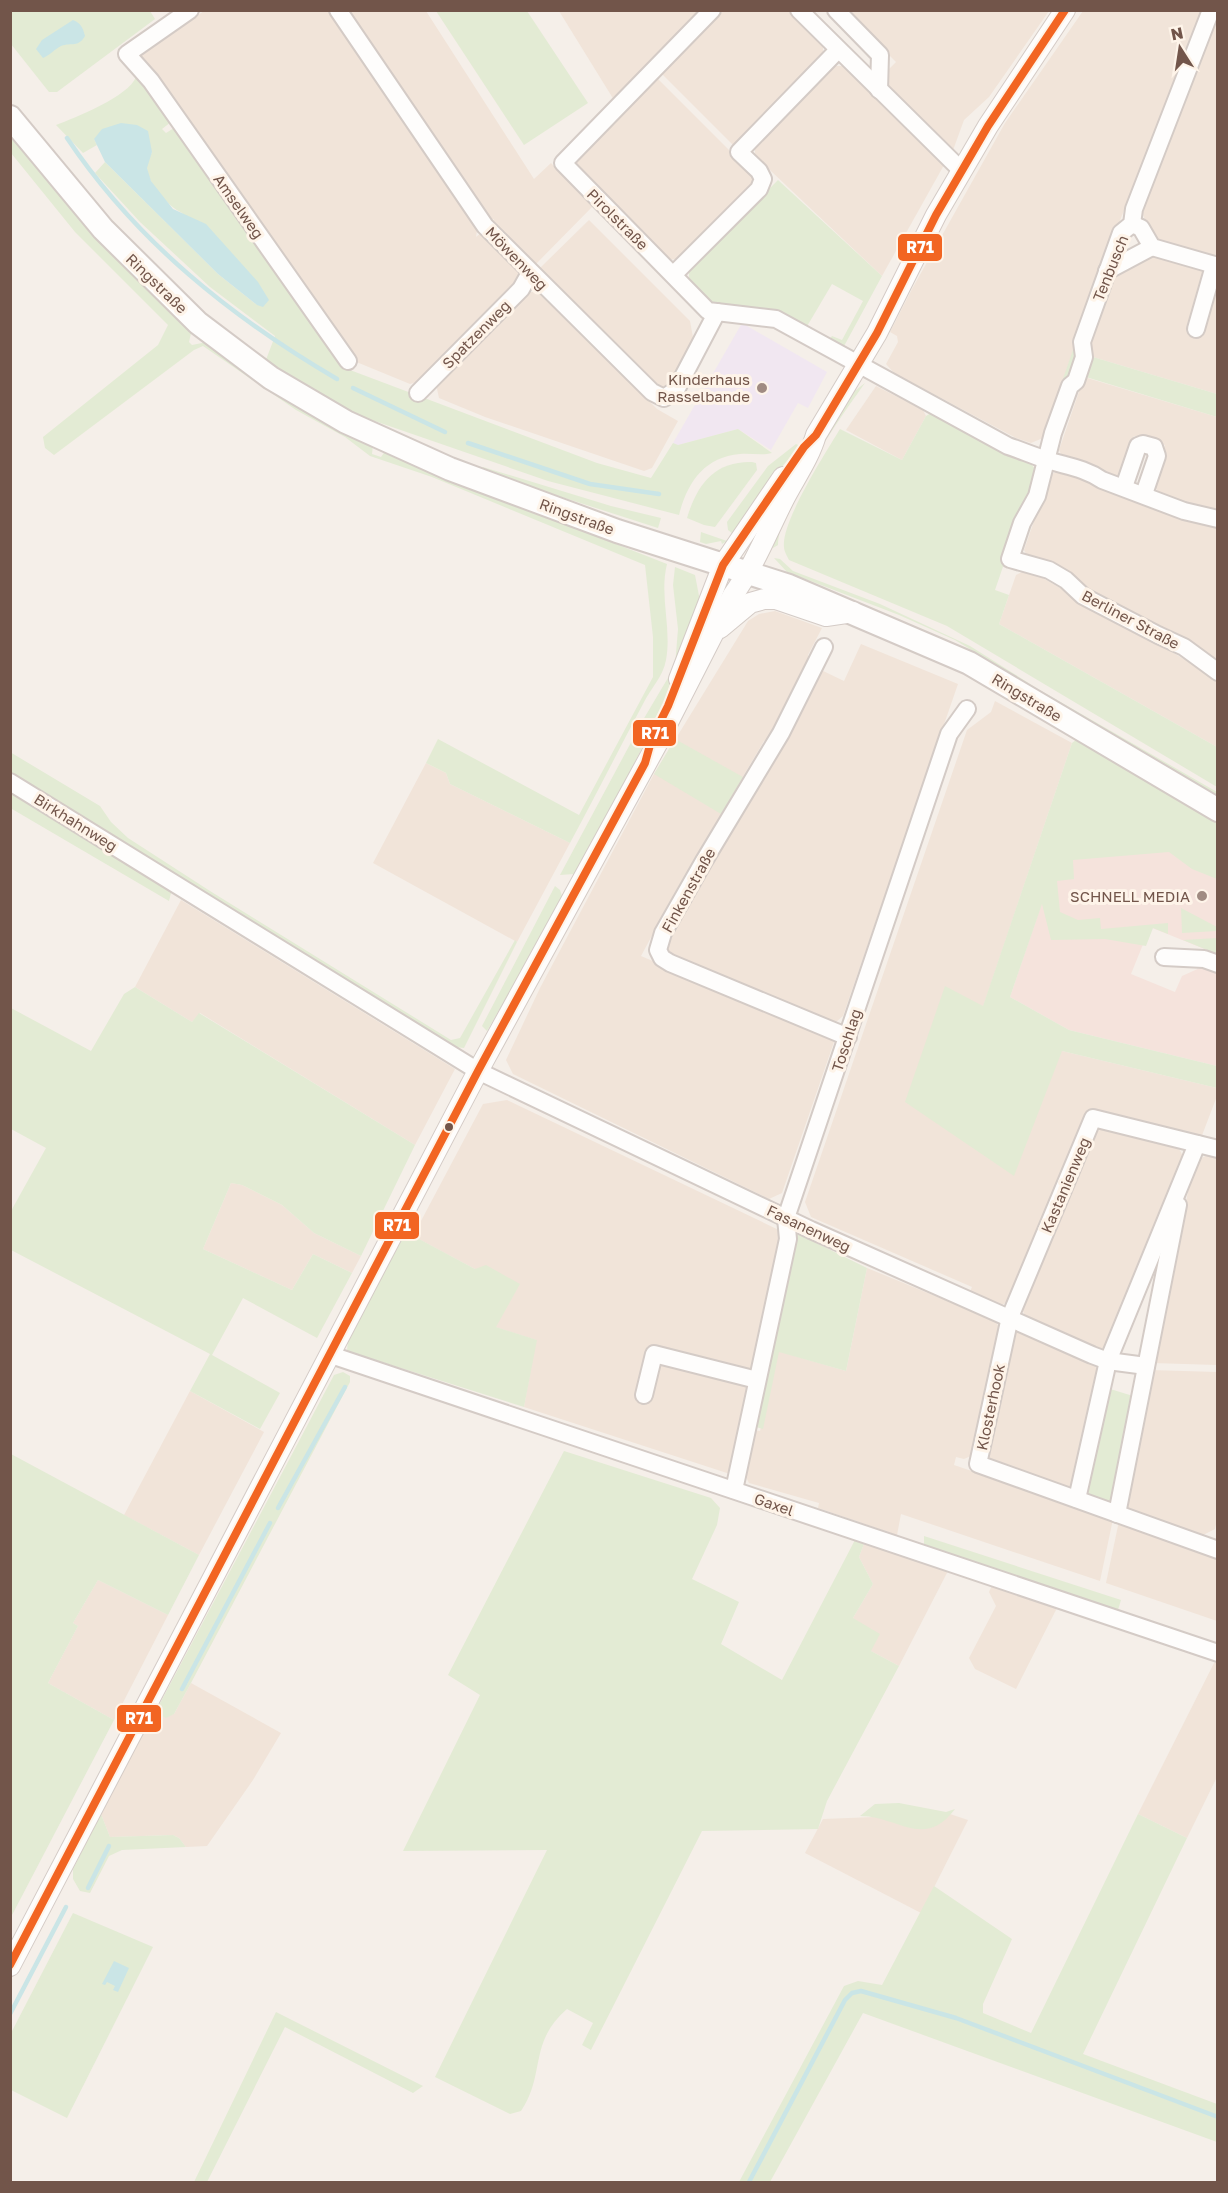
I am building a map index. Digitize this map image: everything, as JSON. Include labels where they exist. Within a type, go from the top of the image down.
[{"type":"main road","name":"Ringstraße","points":[[10,117],[103,229],[154,282],[228,347],[271,378],[346,422],[450,469],[654,543],[749,573],[853,612],[969,663],[1218,810]]},
{"type":"street","name":"Amselweg","points":[[190,10],[127,54],[151,81],[348,361]]},
{"type":"street","name":"Möwenweg","points":[[338,10],[485,226],[652,392],[664,398],[676,390],[717,312]]},
{"type":"street","name":"Pirolstraße","points":[[712,10],[563,163],[708,311],[776,319],[859,365]]},
{"type":"street","points":[[799,10],[962,171]]},
{"type":"street","points":[[836,10],[880,55],[879,90]]},
{"type":"street","points":[[645,763],[652,738],[668,706],[723,566],[804,447],[816,435],[859,365],[936,215],[1014,85],[1065,10]]},
{"type":"street","name":"Tenbusch","points":[[1010,559],[1022,523],[1037,496],[1070,386],[1076,381],[1084,357],[1082,342],[1107,271],[1121,233],[1132,224],[1134,209],[1211,10]]},
{"type":"street","points":[[674,274],[759,189],[763,179],[759,171],[739,152],[838,50]]},
{"type":"street","points":[[1132,224],[1141,228],[1152,247],[1216,266],[1196,329]]},
{"type":"street","points":[[1107,271],[1152,247]]},
{"type":"street","name":"Spatzenweg","points":[[418,393],[521,289],[530,273]]},
{"type":"street","points":[[859,365],[1008,446],[1047,460],[1063,462],[1184,511],[1218,519]]},
{"type":"street","points":[[10,1966],[478,1071],[716,632],[733,595],[749,573],[782,503],[812,450],[816,435]]},
{"type":"street","points":[[1124,487],[1135,450],[1143,444],[1154,447],[1156,456],[1144,494]]},
{"type":"street","name":"Berliner Straße","points":[[1010,559],[1049,570],[1066,580],[1083,596],[1168,638],[1218,672]]},
{"type":"street","points":[[716,632],[750,603],[764,599],[776,599],[826,616],[853,612]]},
{"type":"street","name":"Finkenstraße","points":[[824,647],[781,733],[663,933],[658,950],[662,958],[670,963],[848,1037]]},
{"type":"street","name":"Toschlag","points":[[734,1490],[788,1239],[786,1218],[949,734],[967,709]]},
{"type":"street","name":"Birkhahnweg","points":[[10,782],[478,1071]]},
{"type":"street","points":[[1164,957],[1204,959],[1218,964]]},
{"type":"street","name":"Fasanenweg","points":[[478,1071],[786,1218],[1108,1361],[1146,1366]]},
{"type":"street","name":"Kastanienweg","points":[[1010,1317],[1093,1118],[1218,1149]]},
{"type":"street","points":[[1077,1499],[1108,1361],[1197,1144]]},
{"type":"street","points":[[1117,1514],[1184,1174]]},
{"type":"street","name":"Klosterhook","points":[[1010,1317],[978,1464],[1217,1550]]},
{"type":"street","points":[[644,1395],[654,1354],[757,1380]]},
{"type":"street","name":"Gaxel","points":[[331,1355],[1218,1653]]},
{"type":"shaded area","points":[[204,11],[330,11],[477,230],[476,237],[481,233],[518,270],[518,281],[417,382],[410,384],[354,361],[138,56]]},
{"type":"shaded area","points":[[348,11],[426,11],[534,179],[551,163],[593,206],[534,266],[491,223],[494,219],[488,219]]},
{"type":"shaded area","points":[[559,11],[704,11],[614,100]]},
{"type":"shaded area","points":[[723,11],[790,11],[823,44],[823,56],[733,145],[662,74]]},
{"type":"shaded area","points":[[845,11],[1049,11],[989,97],[964,120],[952,153],[885,86],[885,73],[896,62]]},
{"type":"shaded area","points":[[1083,11],[1202,11],[1110,246],[1043,438],[1031,443],[1016,438],[894,373],[886,364],[898,342],[897,336],[890,332],[912,289],[1005,123]]},
{"type":"shaded area","points":[[1217,15],[1217,257],[1156,242],[1141,211]]},
{"type":"shaded area","points":[[833,66],[845,66],[944,165],[882,276],[755,156],[755,144]]},
{"type":"shaded area","points":[[657,78],[752,173],[752,186],[679,259],[666,260],[577,170],[577,158]]},
{"type":"shaded area","points":[[589,220],[690,321],[694,343],[669,386],[656,388],[538,270]]},
{"type":"shaded area","points":[[1153,253],[1201,268],[1206,276],[1217,278],[1217,394],[1093,357],[1090,338],[1112,274]]},
{"type":"shaded area","points":[[527,292],[540,292],[657,409],[678,421],[652,468],[644,471],[485,417],[439,398],[436,384]]},
{"type":"shaded area","name":"Kinderhaus Rasselbande","points":[[742,323],[827,372],[808,408],[798,403],[771,450],[738,429],[678,445],[673,443]]},
{"type":"shaded area","points":[[1084,377],[1217,417],[1217,514],[1158,492],[1154,484],[1165,445],[1134,436],[1123,473],[1115,477],[1063,458],[1059,450]]},
{"type":"shaded area","points":[[876,386],[923,410],[926,416],[902,460],[846,430]]},
{"type":"shaded area","points":[[1058,471],[1217,528],[1217,661],[1051,567],[1028,558],[1024,550],[1050,475]]},
{"type":"shaded area","points":[[1024,571],[1041,577],[1217,678],[1217,747],[999,624],[1016,575]]},
{"type":"shaded area","points":[[775,611],[822,628],[808,655],[810,661],[772,738],[764,741],[677,889],[641,956],[831,1037],[834,1042],[782,1193],[769,1199],[513,1074],[506,1060],[540,988],[654,774],[748,621],[759,614]]},
{"type":"shaded area","points":[[861,644],[958,684],[843,1016],[836,1022],[668,955],[667,947],[691,899],[819,669],[844,681]]},
{"type":"shaded area","points":[[995,701],[1072,743],[983,1007],[945,986],[1062,1051],[1217,1088],[1217,1096],[1201,1138],[1086,1111],[1009,1302],[998,1306],[969,1294],[972,1287],[811,1217],[805,1202],[967,730],[991,712]]},
{"type":"shaded area","points":[[426,763],[446,773],[450,784],[570,843],[517,942],[373,863]]},
{"type":"shaded area","points":[[1084,779],[1217,854],[1217,954],[1150,927],[1131,974],[1175,992],[1182,976],[1202,967],[1217,974],[1217,1066],[1069,1030],[1010,997]]},
{"type":"shaded area","points":[[181,900],[455,1069],[415,1145],[200,1013],[192,1022],[135,987]]},
{"type":"shaded area","points":[[507,1100],[781,1231],[730,1474],[524,1407],[536,1340],[495,1327],[475,1269],[413,1236],[483,1104]]},
{"type":"shaded area","points":[[1102,1129],[1178,1147],[1184,1158],[1109,1346],[1098,1350],[1026,1319],[1022,1308],[1091,1134]]},
{"type":"shaded area","points":[[1210,1154],[1217,1156],[1217,1365],[1152,1363],[1189,1187],[1199,1159]]},
{"type":"shaded area","points":[[231,1183],[242,1185],[282,1205],[314,1233],[361,1256],[352,1273],[313,1254],[292,1290],[203,1249]]},
{"type":"shaded area","points":[[867,1268],[996,1321],[999,1328],[973,1455],[964,1459],[956,1457],[954,1465],[1113,1519],[1100,1581],[901,1514],[897,1535],[818,1508],[819,1503],[749,1483],[744,1473],[754,1430],[760,1431],[769,1392],[771,1349],[846,1371]]},
{"type":"shaded area","points":[[1019,1331],[1094,1364],[1100,1374],[1077,1482],[1066,1488],[990,1463],[987,1457],[1012,1335]]},
{"type":"shaded area","points":[[1150,1370],[1217,1372],[1218,1515],[1215,1529],[1203,1535],[1129,1510],[1123,1500]]},
{"type":"shaded area","points":[[190,1391],[264,1432],[199,1555],[124,1515]]},
{"type":"shaded area","points":[[1119,1521],[1217,1555],[1217,1621],[1106,1583]]},
{"type":"shaded area","points":[[865,1541],[949,1569],[899,1666],[871,1651],[853,1618],[873,1584],[859,1557]]},
{"type":"shaded area","points":[[98,1580],[168,1615],[114,1720],[48,1683],[78,1626],[73,1623]]},
{"type":"shaded area","points":[[993,1583],[1058,1606],[1016,1689],[975,1669],[969,1658],[996,1606],[989,1592]]},
{"type":"shaded area","points":[[1214,1663],[1217,1663],[1217,1777],[1187,1838],[1138,1814]]},
{"type":"shaded area","points":[[191,1683],[281,1733],[253,1780],[207,1846],[186,1847],[179,1838],[173,1835],[110,1837],[101,1814],[144,1728],[157,1709],[160,1715],[174,1714]]},
{"type":"shaded area","points":[[950,1814],[968,1820],[921,1913],[805,1853],[823,1819]]},
{"type":"green space","points":[[10,11],[150,11],[155,19],[57,92],[49,92],[11,44]]},
{"type":"green space","points":[[436,11],[527,11],[588,103],[524,145]]},
{"type":"green space","points":[[136,77],[171,122],[162,129],[166,133],[174,128],[308,314],[342,367],[597,463],[651,478],[673,443],[678,445],[738,429],[772,453],[727,456],[707,466],[692,482],[679,515],[548,481],[337,408],[264,365],[275,336],[210,287],[140,222],[95,173],[105,162],[218,274],[257,305],[182,213],[171,206],[154,187],[147,166],[152,152],[94,139],[97,145],[83,153],[56,125],[113,99],[123,92]]},
{"type":"green space","points":[[10,134],[192,329],[189,342],[192,345],[207,342],[373,444],[372,454],[381,457],[386,450],[463,484],[667,564],[664,588],[668,636],[664,666],[570,843],[450,784],[446,773],[426,763],[438,739],[579,815],[653,677],[653,637],[645,565],[432,477],[370,456],[345,437],[296,410],[203,346],[194,350],[54,455],[45,448],[43,437],[158,345],[168,325],[75,232],[11,153]]},
{"type":"green space","points":[[778,180],[882,276],[843,348],[828,341],[832,336],[842,340],[863,301],[832,284],[806,328],[778,312],[709,302],[689,281],[689,270]]},
{"type":"green space","points":[[1075,344],[1077,353],[1062,398],[1057,396]]},
{"type":"green space","points":[[1093,357],[1217,394],[1217,417],[1086,377]]},
{"type":"green space","points":[[865,383],[812,462],[788,508],[778,545],[773,548],[776,530],[793,490],[852,393]]},
{"type":"green space","points":[[934,411],[1026,458],[1036,470],[995,590],[1009,595],[999,624],[1217,747],[1217,787],[947,626],[789,560],[784,547],[790,521],[815,470],[840,429],[902,460],[926,416]]},
{"type":"green space","points":[[796,444],[800,446],[773,477],[733,534],[728,530],[727,522],[768,466]]},
{"type":"green space","points":[[756,463],[757,470],[715,527],[687,518],[696,495],[709,477],[728,466]]},
{"type":"green space","points":[[483,467],[611,506],[661,518],[658,528],[481,471]]},
{"type":"green space","points":[[701,532],[727,541],[722,544],[721,541],[706,544],[700,542]]},
{"type":"green space","points":[[774,558],[780,559],[793,571],[880,604],[970,646],[1038,689],[1217,792],[1217,800],[955,640],[899,615],[787,572]]},
{"type":"green space","points":[[675,567],[695,575],[700,601],[659,715],[579,870],[574,874],[560,875],[643,720],[675,666],[678,629],[673,585]]},
{"type":"green space","points":[[675,739],[743,777],[721,814],[654,774]]},
{"type":"green space","points":[[1077,739],[1217,820],[1217,879],[1192,869],[1169,852],[1073,860],[1074,879],[1057,881],[1060,912],[1078,920],[1100,918],[1101,929],[1168,923],[1168,934],[1153,928],[1146,946],[1105,939],[1051,940],[1042,904],[1010,997],[1069,1030],[1217,1066],[1217,1088],[1062,1051],[1014,1176],[905,1102],[945,986],[983,1006],[1072,743]]},
{"type":"green space","points":[[10,752],[100,806],[111,822],[128,838],[451,1040],[460,1038],[515,940],[517,942],[464,1048],[454,1047],[451,1052],[11,777]]},
{"type":"green space","points":[[11,788],[172,889],[169,901],[11,810]]},
{"type":"green space","points":[[555,886],[560,890],[563,899],[487,1031],[482,1026]]},
{"type":"green space","points":[[1181,908],[1217,927],[1217,931],[1182,933]]},
{"type":"green space","points":[[1217,938],[1217,954],[1183,940]]},
{"type":"green space","points":[[135,987],[192,1022],[199,1013],[415,1145],[361,1256],[314,1233],[282,1205],[242,1185],[231,1183],[203,1249],[292,1290],[313,1254],[352,1273],[317,1338],[243,1298],[212,1355],[280,1393],[260,1429],[190,1391],[210,1354],[11,1250],[11,1211],[46,1148],[11,1129],[11,1008],[91,1051],[124,994]]},
{"type":"green space","points":[[406,1232],[475,1269],[486,1265],[520,1284],[496,1327],[537,1340],[524,1407],[347,1351],[348,1339]]},
{"type":"green space","points":[[796,1233],[867,1268],[846,1371],[779,1352],[763,1429],[756,1427]]},
{"type":"green space","points":[[343,1372],[350,1376],[350,1382],[191,1683],[174,1714],[166,1718],[160,1715],[157,1709],[334,1375]]},
{"type":"green space","points":[[1107,1388],[1133,1396],[1113,1503],[1085,1494]]},
{"type":"green space","points":[[564,1451],[711,1498],[720,1508],[717,1525],[692,1579],[739,1602],[721,1644],[782,1680],[856,1538],[865,1541],[859,1557],[873,1584],[853,1618],[880,1634],[871,1651],[899,1666],[827,1801],[818,1829],[702,1831],[591,2050],[582,2045],[593,2023],[567,2009],[547,2034],[529,2097],[521,2111],[510,2114],[435,2077],[547,1850],[403,1851],[480,1695],[448,1675]]},
{"type":"green space","points":[[11,1454],[199,1555],[168,1615],[98,1580],[73,1623],[78,1626],[48,1683],[114,1720],[11,1917]]},
{"type":"green space","points":[[924,1536],[1121,1600],[1118,1610],[924,1547]]},
{"type":"green space","points":[[899,1803],[946,1812],[955,1809],[944,1821],[921,1829],[874,1817],[860,1816],[875,1804]]},
{"type":"green space","points":[[101,1814],[110,1837],[173,1835],[179,1838],[186,1847],[122,1850],[109,1856],[90,1893],[80,1891],[73,1879],[73,1869]]},
{"type":"green space","points":[[1138,1814],[1187,1838],[1083,2054],[1217,2104],[1217,2142],[863,2013],[770,2182],[739,2182],[844,1986],[858,1981],[882,1985],[934,1886],[1012,1939],[983,2004],[983,2013],[1031,2033]]},
{"type":"green space","points":[[73,1913],[153,1947],[67,2118],[11,2090],[10,2035]]},
{"type":"green space","points":[[276,2012],[423,2086],[413,2093],[285,2027],[207,2182],[194,2182]]},
{"type":"water","points":[[73,20],[82,28],[85,36],[82,40],[61,46],[43,58],[36,49],[42,40]]},
{"type":"water","points":[[121,123],[137,125],[148,131],[152,152],[147,168],[151,181],[173,209],[206,224],[258,282],[269,300],[263,307],[257,305],[218,274],[105,162],[94,139],[102,129]]},
{"type":"water","points":[[114,1961],[129,1968],[118,1992],[113,1990],[115,1986],[107,1982],[105,1985],[102,1984]]},
{"type":"waterway","points":[[67,138],[123,210],[188,274],[260,330],[337,379]]},
{"type":"waterway","points":[[353,388],[445,432]]},
{"type":"waterway","points":[[468,443],[590,484],[659,494]]},
{"type":"waterway","points":[[278,1508],[345,1387]]},
{"type":"waterway","points":[[182,1689],[270,1523]]},
{"type":"waterway","points":[[88,1888],[109,1846]]},
{"type":"waterway","points":[[10,2014],[66,1907]]},
{"type":"waterway","points":[[749,2182],[845,2000],[852,1993],[861,1991],[956,2018],[1218,2117]]},
{"type":"transit line","name":"R71","points":[[10,1965],[478,1071],[645,763],[652,738],[668,706],[723,565],[804,447],[816,435],[877,333],[936,215],[988,126],[1065,10]]},
{"type":"place","name":"Kinderhaus Rasselbande","points":[[762,388]]},
{"type":"place","name":"SCHNELL MEDIA","points":[[1202,896]]}]
